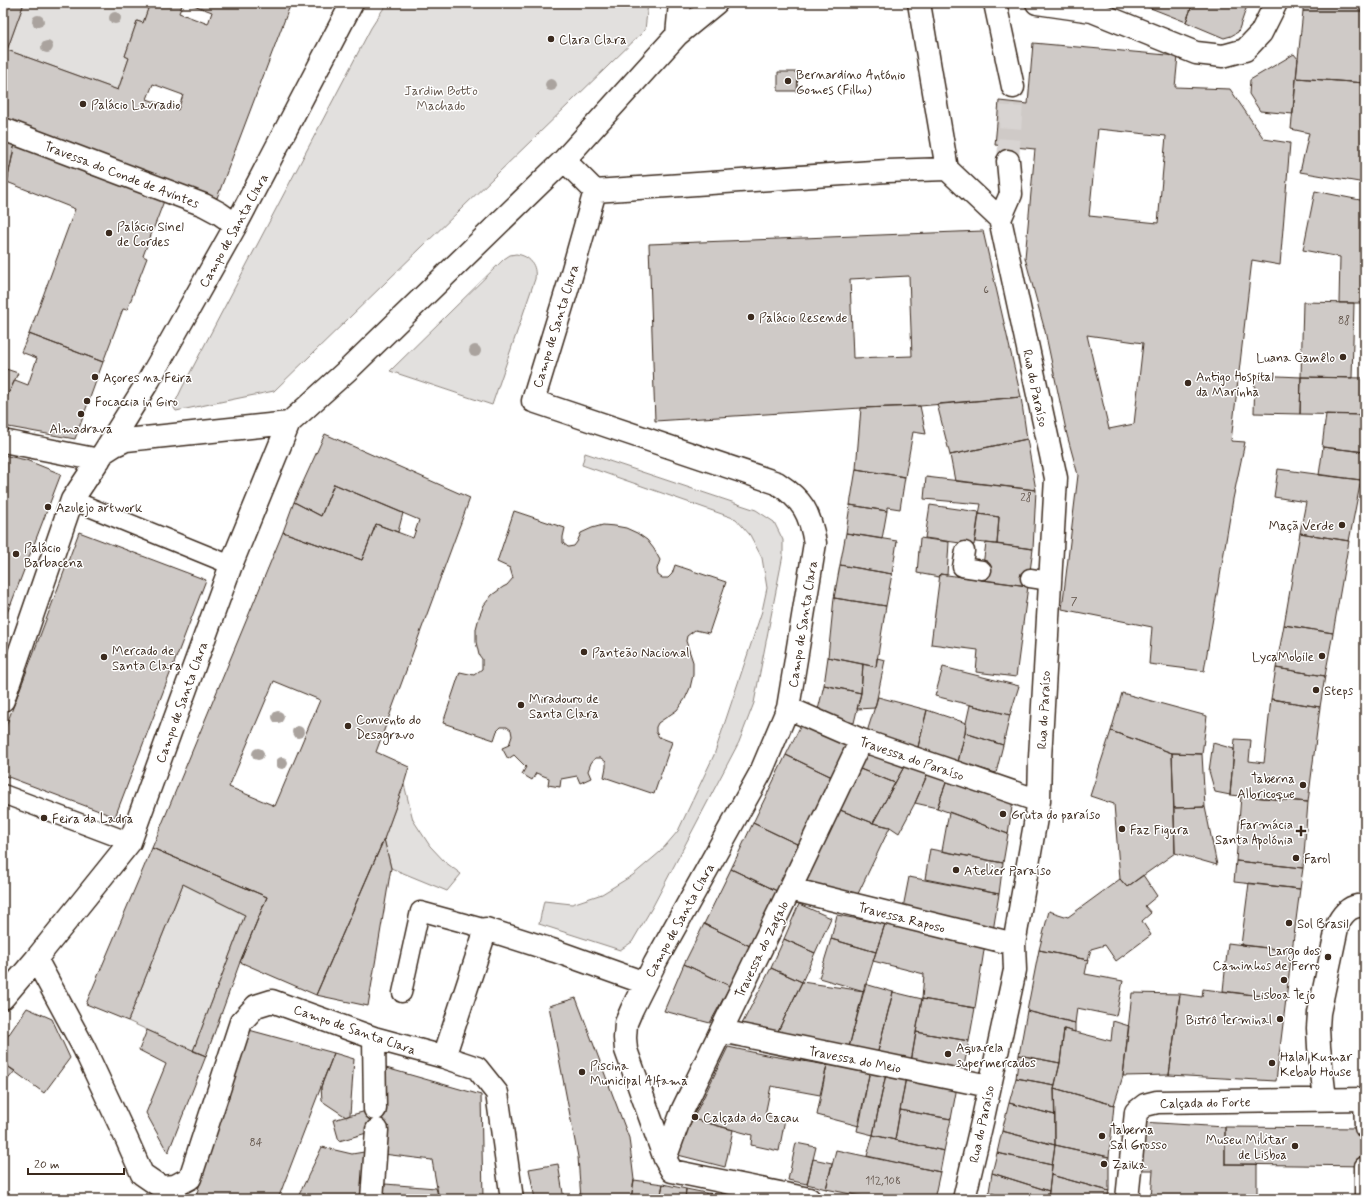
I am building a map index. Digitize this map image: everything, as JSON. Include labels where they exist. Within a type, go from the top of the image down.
[{"type":"street","name":"Campo de Santa Clara","points":[[3,700],[72,500],[102,456],[149,380],[236,225],[352,3]]},
{"type":"street","points":[[677,35],[680,3]]},
{"type":"street","name":"Campo de Santa Clara","points":[[3,998],[130,842],[231,565],[289,423],[351,367],[564,160],[677,35],[716,3]]},
{"type":"street","points":[[919,3],[947,169],[1000,219],[1011,194],[1008,161]]},
{"type":"street","points":[[995,3],[1013,86]]},
{"type":"street","points":[[1037,3],[1092,11],[1196,53],[1223,56],[1245,50],[1261,34],[1276,7],[1276,3]]},
{"type":"street","name":"Travessa do Conde de Avintes","points":[[3,129],[204,205],[236,225]]},
{"type":"street","points":[[564,160],[595,191],[887,171],[947,169]]},
{"type":"street","name":"Campo de Santa Clara","points":[[486,929],[555,951],[645,983],[760,772],[788,708],[815,543],[812,523],[802,505],[791,492],[777,483],[532,401],[574,266],[595,191]]},
{"type":"street","name":"Rua do Paraíso","points":[[964,1199],[984,1118],[989,1086],[1015,970],[1014,944],[1039,801],[1040,579],[1056,478],[1000,219]]},
{"type":"street","name":"Campo de Santa Clara","points":[[102,456],[115,445],[126,440],[289,423]]},
{"type":"street","points":[[3,441],[102,456]]},
{"type":"street","name":"Travessa do Paraíso","points":[[788,708],[861,740],[1039,801]]},
{"type":"street","name":"Travessa do Zagalo","points":[[665,1159],[683,1109],[861,740]]},
{"type":"street","name":"Travessa Raposo","points":[[790,889],[1014,944]]},
{"type":"street","points":[[1325,1099],[1318,1028],[1321,1002],[1338,923],[1350,908],[1360,905],[1365,906]]},
{"type":"street","points":[[444,1057],[486,929]]},
{"type":"street","name":"Campo de Santa Clara","points":[[36,959],[84,1048],[142,1174],[160,1193],[190,1178],[241,1022],[256,1006],[272,1001],[374,1038],[444,1057],[477,1068],[497,1093],[512,1199]]},
{"type":"street","points":[[645,983],[626,1023],[626,1050],[665,1159],[672,1171],[809,1199]]},
{"type":"street","name":"Travessa do Meio","points":[[721,1031],[989,1086]]},
{"type":"street","points":[[372,1199],[376,1120],[374,1038]]},
{"type":"street","name":"Calçada do Forte","points":[[1127,1199],[1136,1112],[1145,1105],[1157,1102],[1364,1098]]},
{"type":"lane","points":[[72,500],[231,565]]},
{"type":"lane","points":[[965,551],[962,567],[982,570]]},
{"type":"lane","points":[[3,794],[130,842]]},
{"type":"lane","points":[[402,993],[420,911],[486,929]]},
{"type":"lane","points":[[1364,1098],[1364,1128]]},
{"type":"lane","points":[[1364,1166],[1364,1199]]},
{"type":"green space","points":[[24,3],[150,3],[143,23],[137,21],[125,56],[129,58],[118,90],[7,50]]},
{"type":"green space","name":"Jardim Botto Machado","points":[[387,3],[648,3],[645,30],[274,391],[176,411],[174,405],[182,388],[371,28]]},
{"type":"green space","points":[[516,254],[529,259],[532,262],[535,269],[535,279],[492,405],[390,371],[504,259],[510,255]]},
{"type":"green space","points":[[585,453],[756,510],[774,522],[783,540],[783,555],[754,703],[739,742],[653,906],[632,942],[620,950],[539,924],[544,901],[572,904],[602,894],[633,875],[660,852],[678,831],[714,755],[762,611],[767,588],[762,558],[750,535],[736,519],[582,465]]},
{"type":"green space","points":[[404,784],[413,820],[430,846],[445,862],[461,874],[447,891],[391,868],[384,839]]},
{"type":"green space","points":[[183,884],[245,915],[193,1051],[128,1021]]},
{"type":"building","name":"Palácio Lavradio","points":[[3,3],[24,3],[7,50],[118,90],[129,58],[125,56],[137,21],[143,23],[150,3],[183,3],[179,13],[208,24],[212,12],[188,3],[291,3],[217,198],[3,118]],"holes":[[[153,84],[183,95],[178,110],[147,99]]]},
{"type":"building","points":[[1137,3],[1150,3],[1148,7]]},
{"type":"building","points":[[1150,3],[1193,3],[1186,22],[1148,7]]},
{"type":"building","points":[[1193,3],[1248,3],[1238,32],[1224,38],[1186,22]]},
{"type":"building","points":[[1303,3],[1365,3],[1365,11],[1303,11]]},
{"type":"building","points":[[1303,11],[1365,11],[1365,83],[1296,78]]},
{"type":"building","name":"Antigo Hospital da Marinha","points":[[1033,43],[1178,56],[1175,87],[1230,89],[1264,139],[1290,143],[1280,265],[1252,260],[1231,441],[1245,442],[1233,499],[1204,671],[1149,664],[1152,627],[1062,609],[1078,475],[1067,435],[1045,331],[1025,258],[1035,149],[995,145],[999,101],[1028,104]],"holes":[[[1098,129],[1166,136],[1158,223],[1089,216]],[[1087,335],[1143,343],[1134,424],[1109,429]]]},
{"type":"building","points":[[1294,54],[1298,59],[1293,114],[1260,111],[1249,94],[1250,80]]},
{"type":"building","name":"Bernardino António Gomes (Filho)","points":[[778,72],[798,72],[797,91],[778,91]]},
{"type":"building","points":[[1296,78],[1365,83],[1365,183],[1300,172],[1309,133],[1291,129]]},
{"type":"building","points":[[3,138],[15,143],[3,201]]},
{"type":"building","name":"Palácio Sinel de Cordes","points":[[15,143],[89,174],[164,201],[143,256],[147,258],[127,310],[123,309],[103,362],[29,334],[75,209],[7,182]]},
{"type":"building","points":[[1315,191],[1365,201],[1365,303],[1339,303],[1340,257],[1303,250]]},
{"type":"building","name":"Palácio Resende","points":[[983,231],[1021,397],[920,406],[861,408],[655,421],[649,244]],"holes":[[[909,276],[912,356],[853,358],[850,279]]]},
{"type":"building","points":[[1303,302],[1354,303],[1352,378],[1301,377]]},
{"type":"building","points":[[29,334],[103,362],[75,439],[3,426],[4,403],[15,380],[28,385],[37,358],[21,352]]},
{"type":"building","points":[[3,368],[18,373],[4,403],[3,413]]},
{"type":"building","points":[[1255,375],[1301,377],[1300,414],[1254,413]]},
{"type":"building","points":[[1301,377],[1365,378],[1365,415],[1300,414]]},
{"type":"building","points":[[1021,397],[1027,439],[950,455],[937,404]]},
{"type":"building","points":[[920,406],[926,434],[913,432],[905,477],[856,469],[861,408]]},
{"type":"building","points":[[1326,414],[1365,415],[1365,452],[1322,447]]},
{"type":"building","name":"Convento do Desagravo","points":[[325,434],[470,498],[376,752],[409,767],[404,784],[384,839],[316,995],[240,962],[267,897],[152,848],[283,532],[362,560],[376,524],[413,538],[419,520],[334,484],[321,516],[294,502]],"holes":[[[274,681],[320,700],[275,806],[229,787]]]},
{"type":"building","points":[[1027,439],[1036,490],[955,481],[950,455]]},
{"type":"building","points":[[1323,447],[1365,452],[1361,480],[1319,475]]},
{"type":"building","name":"Palácio Barbacena","points":[[3,455],[26,460],[61,474],[11,604],[3,602]]},
{"type":"building","points":[[856,469],[905,477],[900,509],[887,507],[887,511],[850,505]]},
{"type":"building","points":[[1278,469],[1361,480],[1349,541],[1300,533],[1306,502],[1274,497]]},
{"type":"building","points":[[926,477],[1036,490],[1033,549],[997,544],[999,517],[979,514],[981,504],[924,499]]},
{"type":"building","points":[[334,484],[403,513],[398,532],[376,524],[362,560],[283,532],[294,502],[321,516]]},
{"type":"building","points":[[850,505],[887,511],[882,539],[846,533]]},
{"type":"building","points":[[930,505],[979,512],[974,545],[925,538]]},
{"type":"building","name":"Panteão Nacional","points":[[514,511],[565,528],[563,543],[568,547],[574,546],[581,533],[592,528],[603,525],[626,528],[647,540],[654,549],[660,560],[657,569],[658,575],[662,578],[668,578],[672,574],[675,565],[726,582],[709,633],[695,630],[687,636],[686,641],[693,662],[693,675],[690,688],[685,699],[677,710],[658,723],[656,727],[656,732],[659,737],[672,742],[654,794],[604,777],[606,762],[601,758],[595,758],[591,763],[588,771],[591,778],[580,783],[577,776],[561,779],[560,787],[548,785],[549,778],[536,773],[532,780],[522,774],[526,767],[514,755],[508,759],[502,748],[509,745],[512,736],[511,730],[507,727],[501,727],[497,731],[494,740],[443,723],[460,672],[474,675],[482,669],[482,659],[479,655],[476,642],[476,629],[484,605],[492,595],[507,585],[513,578],[510,568],[497,562]]},
{"type":"building","points":[[979,514],[999,517],[997,544],[975,542]]},
{"type":"building","name":"Mercado de Santa Clara","points":[[79,532],[206,580],[115,817],[3,775],[3,734]]},
{"type":"building","points":[[846,533],[897,541],[892,574],[840,565]]},
{"type":"building","points":[[1300,533],[1349,541],[1333,633],[1284,625]]},
{"type":"building","points":[[920,538],[949,542],[947,575],[940,574],[939,577],[917,573]]},
{"type":"building","points":[[986,543],[1033,549],[1028,586],[981,580]]},
{"type":"building","points":[[840,565],[892,574],[886,606],[834,598]]},
{"type":"building","points":[[940,574],[1028,586],[1016,677],[976,672],[978,650],[931,644]]},
{"type":"building","points":[[834,598],[886,606],[876,667],[828,657]]},
{"type":"building","points":[[3,602],[11,604],[3,621]]},
{"type":"building","points":[[1284,625],[1333,633],[1325,676],[1276,668]]},
{"type":"building","points":[[828,657],[863,664],[861,693],[824,685]]},
{"type":"building","points":[[877,658],[885,660],[875,708],[857,709],[861,693],[863,664],[876,667]]},
{"type":"building","points":[[943,667],[1019,686],[1010,715],[935,696]]},
{"type":"building","points":[[1276,668],[1325,676],[1320,707],[1271,699]]},
{"type":"building","points":[[824,685],[861,693],[854,723],[817,714]]},
{"type":"building","points":[[1122,693],[1207,716],[1202,754],[1172,753],[1111,731]]},
{"type":"building","points":[[878,697],[927,710],[917,751],[866,735]]},
{"type":"building","points":[[1271,699],[1320,707],[1308,802],[1230,795],[1235,739],[1251,740],[1249,761],[1264,763]]},
{"type":"building","points":[[970,705],[1010,715],[1003,745],[965,733]]},
{"type":"building","points":[[927,710],[966,723],[958,762],[917,751]]},
{"type":"building","points":[[802,723],[848,744],[832,777],[786,755]]},
{"type":"building","points":[[1111,731],[1172,753],[1175,853],[1127,887],[1120,879],[1114,804],[1090,796]]},
{"type":"building","points":[[965,733],[1003,745],[996,773],[958,762]]},
{"type":"building","points":[[1213,743],[1234,749],[1230,795],[1215,792],[1209,771]]},
{"type":"building","points":[[863,751],[905,765],[895,783],[855,767]]},
{"type":"building","points":[[1172,753],[1202,754],[1205,807],[1174,808]]},
{"type":"building","points":[[786,755],[832,777],[799,845],[753,823]]},
{"type":"building","points":[[905,765],[928,773],[915,803],[899,833],[890,827],[873,823]]},
{"type":"building","points":[[855,767],[895,783],[873,823],[835,808]]},
{"type":"building","points":[[928,773],[947,780],[937,808],[915,803]]},
{"type":"building","points":[[947,780],[1013,800],[1008,834],[937,808]]},
{"type":"building","points":[[1241,796],[1308,802],[1303,868],[1236,861]]},
{"type":"building","points":[[1205,807],[1217,865],[1175,853],[1174,808]]},
{"type":"building","points":[[835,808],[873,823],[890,827],[855,900],[799,883]]},
{"type":"building","points":[[949,812],[1008,834],[1003,863],[942,851]]},
{"type":"building","points":[[753,823],[799,845],[777,891],[731,869]]},
{"type":"building","points":[[384,839],[391,868],[368,1006],[316,995]]},
{"type":"building","points":[[152,848],[267,897],[240,962],[206,1056],[193,1051],[245,915],[183,884],[128,1021],[86,1004]]},
{"type":"building","points":[[930,849],[1003,863],[999,894],[925,879]]},
{"type":"building","points":[[1236,861],[1303,868],[1300,889],[1234,882]]},
{"type":"building","points":[[731,869],[777,891],[750,946],[704,924]]},
{"type":"building","points":[[1143,875],[1157,896],[1145,906],[1151,913],[1142,921],[1151,935],[1116,961],[1105,945],[1091,949],[1088,960],[1039,950],[1049,911],[1068,917],[1120,879],[1127,887]]},
{"type":"building","points":[[909,877],[999,894],[993,931],[902,913]]},
{"type":"building","points":[[1249,883],[1300,889],[1292,951],[1241,945]]},
{"type":"building","points":[[799,904],[831,918],[815,953],[784,939]]},
{"type":"building","points":[[837,915],[885,924],[876,952],[831,939]]},
{"type":"building","points":[[704,924],[750,946],[730,986],[684,964]]},
{"type":"building","points":[[885,924],[985,944],[975,1008],[922,999],[924,974],[873,961]]},
{"type":"building","points":[[784,939],[815,953],[802,982],[771,968]]},
{"type":"building","points":[[831,939],[876,952],[864,991],[819,978]]},
{"type":"building","points":[[1228,943],[1292,951],[1286,999],[1223,991]]},
{"type":"building","points":[[1039,950],[1088,960],[1085,974],[1123,981],[1116,1016],[1077,1008],[1075,1023],[1027,1011]]},
{"type":"building","points":[[684,964],[730,986],[710,1023],[664,1011]]},
{"type":"building","points":[[771,968],[802,982],[777,1033],[742,1024]]},
{"type":"building","points":[[802,982],[864,991],[848,1051],[777,1033]]},
{"type":"building","points":[[865,984],[893,992],[876,1059],[848,1051]]},
{"type":"building","points":[[1203,989],[1286,999],[1276,1081],[1169,1075],[1180,994],[1202,997]]},
{"type":"building","points":[[893,992],[922,999],[911,1062],[876,1059]]},
{"type":"building","points":[[1132,993],[1180,994],[1169,1075],[1123,1076]]},
{"type":"building","name":"Piscina Municipal Alfama","points":[[576,998],[629,1138],[634,1180],[631,1199],[581,1199],[578,1157],[549,1006]]},
{"type":"building","points":[[922,999],[975,1008],[969,1041],[916,1032]]},
{"type":"building","points":[[27,1008],[52,1019],[70,1058],[44,1093],[3,1063],[3,1043]]},
{"type":"building","points":[[1027,1011],[1075,1023],[1075,1032],[1064,1029],[1060,1063],[1019,1055]]},
{"type":"building","points":[[1113,1021],[1129,1026],[1123,1076],[1114,1105],[1054,1088],[1060,1063],[1064,1029],[1111,1041]]},
{"type":"building","points":[[147,1030],[206,1056],[168,1153],[146,1113],[166,1064],[139,1050]]},
{"type":"building","points":[[249,1030],[334,1053],[278,1199],[195,1199]]},
{"type":"building","points":[[916,1032],[969,1041],[963,1071],[911,1062]]},
{"type":"building","points":[[728,1047],[827,1065],[820,1095],[771,1086],[765,1115],[785,1119],[779,1151],[751,1145],[752,1135],[693,1119]]},
{"type":"building","points":[[334,1053],[354,1059],[350,1115],[346,1117],[322,1101],[321,1086]]},
{"type":"building","points":[[1019,1055],[1060,1063],[1055,1085],[1016,1078]]},
{"type":"building","points":[[3,1063],[15,1071],[3,1085]]},
{"type":"building","points":[[827,1065],[870,1070],[859,1126],[817,1115]]},
{"type":"building","points":[[386,1068],[481,1095],[483,1199],[439,1199],[432,1160],[383,1154],[377,1130],[339,1141],[333,1120],[385,1106]]},
{"type":"building","points":[[870,1070],[886,1074],[873,1135],[857,1131]]},
{"type":"building","points":[[886,1074],[906,1077],[895,1140],[873,1135]]},
{"type":"building","points":[[906,1077],[957,1087],[951,1119],[900,1110]]},
{"type":"building","points":[[1016,1078],[1055,1085],[1055,1115],[1009,1103]]},
{"type":"building","points":[[1054,1088],[1114,1105],[1109,1157],[1055,1145]]},
{"type":"building","points":[[1009,1103],[1055,1115],[1055,1145],[1002,1131]]},
{"type":"building","points":[[900,1110],[951,1119],[944,1151],[895,1140]]},
{"type":"building","points":[[693,1119],[733,1130],[725,1167],[674,1154]]},
{"type":"building","points":[[1141,1122],[1225,1127],[1225,1164],[1257,1164],[1257,1199],[1151,1199],[1153,1170],[1136,1170]]},
{"type":"building","name":"Museu Militar de Lisboa","points":[[1225,1127],[1365,1128],[1365,1166],[1225,1164]]},
{"type":"building","points":[[1002,1131],[1055,1145],[1052,1165],[997,1153]]},
{"type":"building","points":[[873,1135],[944,1151],[940,1172],[867,1156]]},
{"type":"building","points":[[796,1143],[816,1147],[807,1184],[788,1180]]},
{"type":"building","points":[[1055,1145],[1109,1157],[1109,1191],[1051,1175]]},
{"type":"building","points":[[322,1147],[352,1154],[370,1151],[359,1199],[297,1199]]},
{"type":"building","points":[[836,1150],[940,1172],[934,1199],[875,1199],[826,1189]]},
{"type":"building","points":[[997,1153],[1052,1165],[1049,1191],[992,1173]]},
{"type":"building","points":[[813,1159],[832,1163],[826,1189],[807,1184]]},
{"type":"building","points":[[558,1164],[564,1199],[535,1199],[529,1169]]},
{"type":"building","points":[[992,1173],[1049,1191],[1048,1199],[1006,1199],[989,1192]]},
{"type":"building","points":[[1051,1175],[1109,1191],[1107,1199],[1048,1199]]},
{"type":"building","points":[[634,1180],[663,1184],[660,1199],[631,1199]]},
{"type":"building","points":[[385,1184],[436,1188],[439,1199],[383,1199]]},
{"type":"building","points":[[663,1184],[686,1189],[685,1199],[660,1199]]},
{"type":"building","points":[[686,1189],[706,1193],[706,1199],[685,1199]]},
{"type":"building","points":[[989,1192],[1006,1199],[988,1199]]},
{"type":"building","points":[[706,1193],[725,1195],[724,1199],[706,1199]]},
{"type":"building","points":[[725,1195],[749,1199],[724,1199]]},
{"type":"tunnel","points":[[1008,161],[1013,87]]},
{"type":"place","name":"Clara Clara","points":[[551,39]]},
{"type":"place","name":"Bernardino António Gomes (Filho)","points":[[788,81]]},
{"type":"place","name":"Palácio Lavradio","points":[[83,104]]},
{"type":"place","name":"Palácio Sinel de Cordes","points":[[109,233]]},
{"type":"place","name":"Palácio Resende","points":[[751,317]]},
{"type":"place","name":"Luana Camêlo","points":[[1343,357]]},
{"type":"place","name":"Açores na Feira","points":[[95,377]]},
{"type":"place","name":"Antigo Hospital da Marinha","points":[[1188,383]]},
{"type":"place","name":"Focaccia in Giro","points":[[87,401]]},
{"type":"place","name":"Almadrava","points":[[81,414]]},
{"type":"place","name":"Azulejo artwork","points":[[48,507]]},
{"type":"place","name":"Maçã Verde","points":[[1342,525]]},
{"type":"place","name":"Palácio Barbacena","points":[[16,554]]},
{"type":"place","name":"Panteão Nacional","points":[[584,652]]},
{"type":"place","name":"LycaMobile","points":[[1322,656]]},
{"type":"place","name":"Mercado de Santa Clara","points":[[104,657]]},
{"type":"place","name":"Steps","points":[[1316,690]]},
{"type":"place","name":"Miradouro de Santa Clara","points":[[521,705]]},
{"type":"place","name":"Convento do Desagravo","points":[[348,726]]},
{"type":"place","name":"Taberna Albricoque","points":[[1303,785]]},
{"type":"place","name":"Gruta do paraíso","points":[[1003,814]]},
{"type":"place","name":"Feira da Ladra","points":[[44,818]]},
{"type":"place","name":"Faz Figura","points":[[1122,829]]},
{"type":"place","name":"Farmácia Santa Apolónia","points":[[1301,831]]},
{"type":"place","name":"Farol","points":[[1296,858]]},
{"type":"place","name":"Atelier Paraíso","points":[[956,870]]},
{"type":"place","name":"Sol Brasil","points":[[1289,923]]},
{"type":"place","name":"Largo dos Caminhos de Ferro","points":[[1328,957]]},
{"type":"place","name":"Lisboa Tejo","points":[[1284,980]]},
{"type":"place","name":"Bistrô Terminal","points":[[1280,1019]]},
{"type":"place","name":"Aquarela supermercados","points":[[948,1054]]},
{"type":"place","name":"Halal Kumar Kebab House","points":[[1272,1063]]},
{"type":"place","name":"Piscina Municipal Alfama","points":[[582,1072]]},
{"type":"place","name":"Calçada do Cacau","points":[[695,1117]]},
{"type":"place","name":"Taberna Sal Grosso","points":[[1102,1136]]},
{"type":"place","name":"Museu Militar de Lisboa","points":[[1295,1146]]},
{"type":"place","name":"Zaika","points":[[1104,1164]]}]
